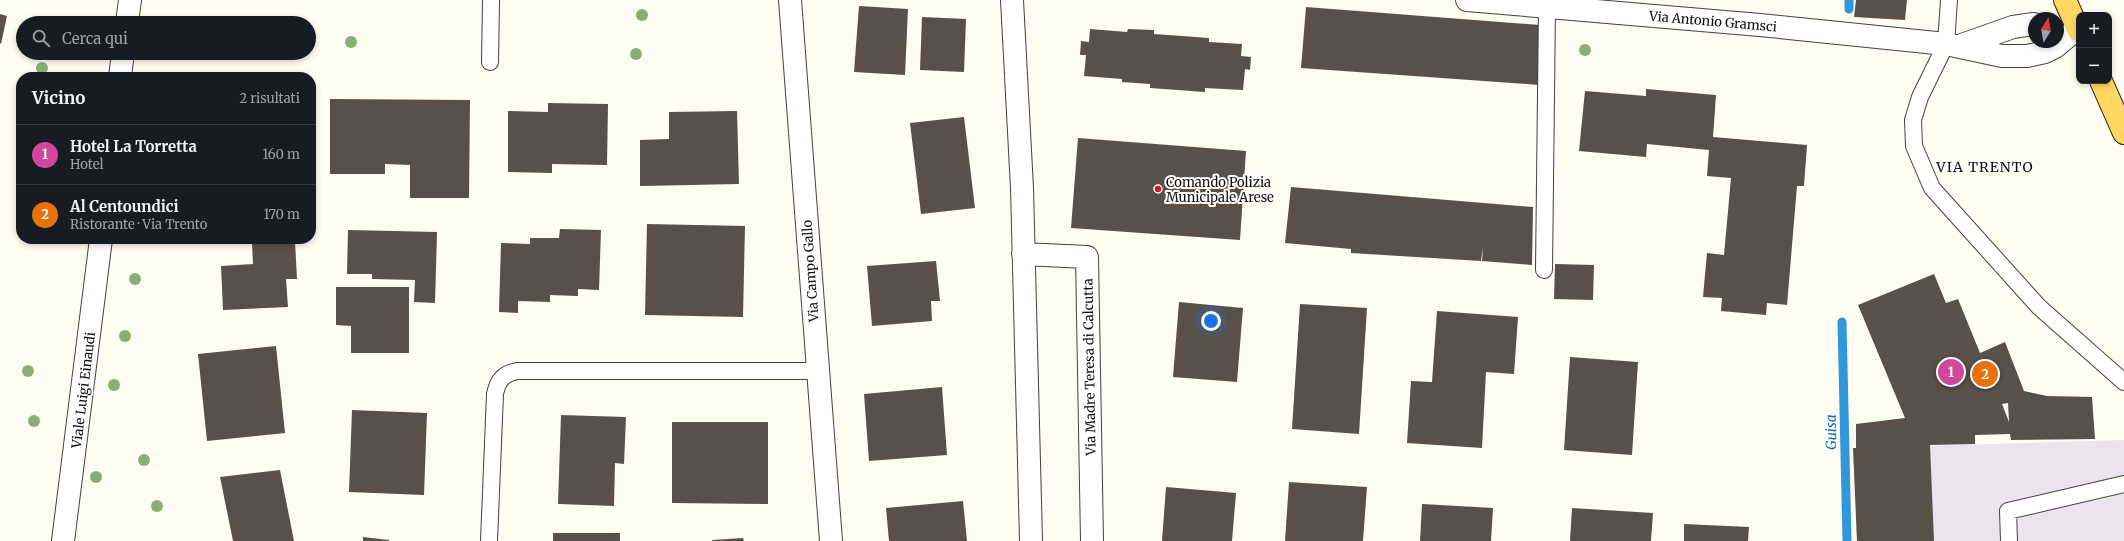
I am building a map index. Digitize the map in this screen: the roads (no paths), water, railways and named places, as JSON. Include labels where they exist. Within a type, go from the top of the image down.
[{"type":"main road","points":[[2065,0],[2072,28]]},
{"type":"main road","points":[[2102,84],[2124,133]]},
{"type":"street","points":[[128,16],[130,0]]},
{"type":"street","name":"Via Campo Gallo","points":[[790,0],[831,541]]},
{"type":"street","points":[[1012,0],[1023,254],[1031,541]]},
{"type":"street","name":"Via Antonio Gramsci","points":[[1467,0],[1760,25],[1953,45],[2002,56],[2027,56],[2046,52],[2055,47],[2072,28]]},
{"type":"street","name":"Via Antonio Gramsci","points":[[1953,45],[2013,27],[2028,25]]},
{"type":"street","points":[[121,72],[122,60]]},
{"type":"street","name":"Viale Luigi Einaudi","points":[[63,541],[100,244]]},
{"type":"street","name":"Via Madre Teresa di Calcutta","points":[[1023,254],[1087,257],[1092,541]]},
{"type":"lane","points":[[490,62],[491,0]]},
{"type":"lane","points":[[1949,0],[1953,45],[1920,97],[1913,120],[1914,146],[1932,188],[2038,307],[2124,382]]},
{"type":"lane","points":[[1544,270],[1547,7]]},
{"type":"lane","points":[[489,541],[495,394],[497,384],[502,376],[507,373],[517,371],[818,370]]},
{"type":"lane","points":[[2009,541],[2008,511],[2124,484]]},
{"type":"waterway","name":"Guisa","points":[[1849,0],[1849,9]]},
{"type":"waterway","name":"Guisa","points":[[1842,322],[1847,541]]},
{"type":"place","name":"Comando Polizia Municipale Arese","points":[[1158,189]]},
{"type":"place","name":"Hotel La Torretta","points":[[1951,372]]},
{"type":"place","name":"Al Centoundici","points":[[1985,374]]},
{"type":"district","name":"VIA TRENTO","points":[[1985,167]]}]
